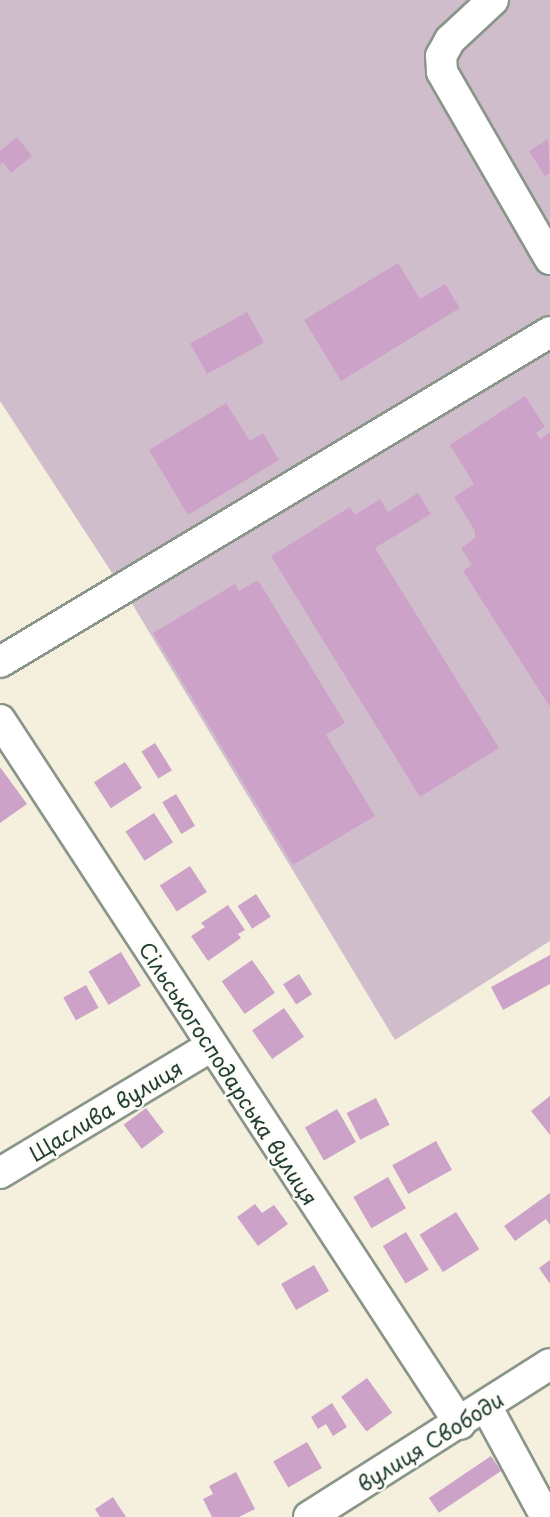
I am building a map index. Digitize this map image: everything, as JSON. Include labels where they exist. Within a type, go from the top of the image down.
[{"type":"street","points":[[492,0],[450,40],[442,56],[442,72],[550,259]]},
{"type":"street","points":[[0,662],[550,332]]},
{"type":"street","name":"Сільськогосподарська вулиця","points":[[0,720],[460,1424]]},
{"type":"street","name":"Щаслива вулиця","points":[[0,1173],[211,1046]]},
{"type":"street","name":"вулиця Свободи","points":[[309,1517],[460,1424],[550,1364]]},
{"type":"street","points":[[486,1406],[546,1517]]},
{"type":"shaded area","points":[[0,0],[550,0],[550,941],[395,1040],[131,602],[0,401]]},
{"type":"building","points":[[17,137],[32,156],[11,173],[3,162],[0,165],[0,151]]},
{"type":"building","points":[[548,139],[550,173],[545,176],[529,151]]},
{"type":"building","points":[[398,263],[420,299],[445,284],[460,308],[341,381],[304,320]]},
{"type":"building","points":[[247,312],[264,343],[207,374],[190,344]]},
{"type":"building","points":[[525,396],[545,427],[536,433],[540,439],[550,432],[550,707],[463,571],[472,565],[461,548],[475,538],[475,531],[454,497],[474,484],[450,445]]},
{"type":"building","points":[[226,403],[250,441],[263,433],[279,460],[188,515],[149,450]]},
{"type":"building","points":[[418,493],[431,514],[375,548],[499,748],[420,797],[271,556],[350,507],[355,515],[380,499],[388,512]]},
{"type":"building","points":[[258,580],[345,723],[326,735],[375,816],[293,865],[153,633],[235,584],[239,591]]},
{"type":"building","points":[[155,743],[172,770],[158,779],[141,751]]},
{"type":"building","points":[[125,762],[142,788],[111,808],[94,782]]},
{"type":"building","points":[[0,767],[27,804],[0,823]]},
{"type":"building","points":[[176,794],[195,826],[181,834],[162,802]]},
{"type":"building","points":[[154,813],[173,842],[145,861],[125,832]]},
{"type":"building","points":[[190,866],[207,892],[177,912],[160,886]]},
{"type":"building","points":[[256,894],[271,917],[252,929],[238,906]]},
{"type":"building","points":[[228,905],[245,930],[238,934],[241,938],[208,961],[191,936],[205,927],[201,923]]},
{"type":"building","points":[[121,952],[141,985],[109,1005],[88,972]]},
{"type":"building","points":[[550,955],[550,984],[503,1010],[491,987]]},
{"type":"building","points":[[252,960],[275,993],[245,1014],[222,981]]},
{"type":"building","points":[[299,974],[312,994],[296,1004],[283,984]]},
{"type":"building","points":[[86,985],[99,1008],[76,1020],[63,998]]},
{"type":"building","points":[[284,1008],[304,1037],[272,1059],[252,1030]]},
{"type":"building","points":[[550,1096],[550,1135],[531,1111]]},
{"type":"building","points":[[376,1098],[390,1125],[360,1140],[347,1113]]},
{"type":"building","points":[[146,1108],[164,1132],[142,1149],[124,1125]]},
{"type":"building","points":[[337,1109],[356,1142],[324,1160],[305,1128]]},
{"type":"building","points":[[436,1141],[452,1170],[408,1194],[392,1165]]},
{"type":"building","points":[[388,1177],[406,1208],[371,1228],[353,1197]]},
{"type":"building","points":[[550,1193],[550,1225],[546,1219],[515,1241],[504,1226]]},
{"type":"building","points":[[255,1204],[262,1213],[274,1205],[288,1224],[258,1246],[237,1217]]},
{"type":"building","points":[[456,1212],[479,1249],[443,1272],[420,1235]]},
{"type":"building","points":[[406,1232],[429,1270],[406,1284],[383,1246]]},
{"type":"building","points":[[550,1260],[550,1284],[539,1268]]},
{"type":"building","points":[[314,1265],[329,1291],[296,1310],[281,1284]]},
{"type":"building","points":[[367,1378],[392,1413],[366,1432],[341,1397]]},
{"type":"building","points":[[332,1403],[347,1427],[333,1436],[326,1424],[318,1429],[311,1417]]},
{"type":"building","points":[[307,1442],[322,1468],[288,1487],[273,1462]]},
{"type":"building","points":[[491,1456],[501,1471],[439,1513],[429,1498]]},
{"type":"building","points":[[236,1472],[255,1509],[239,1517],[212,1517],[203,1499],[213,1494],[209,1486]]},
{"type":"building","points":[[113,1497],[126,1517],[100,1517],[95,1509]]}]
